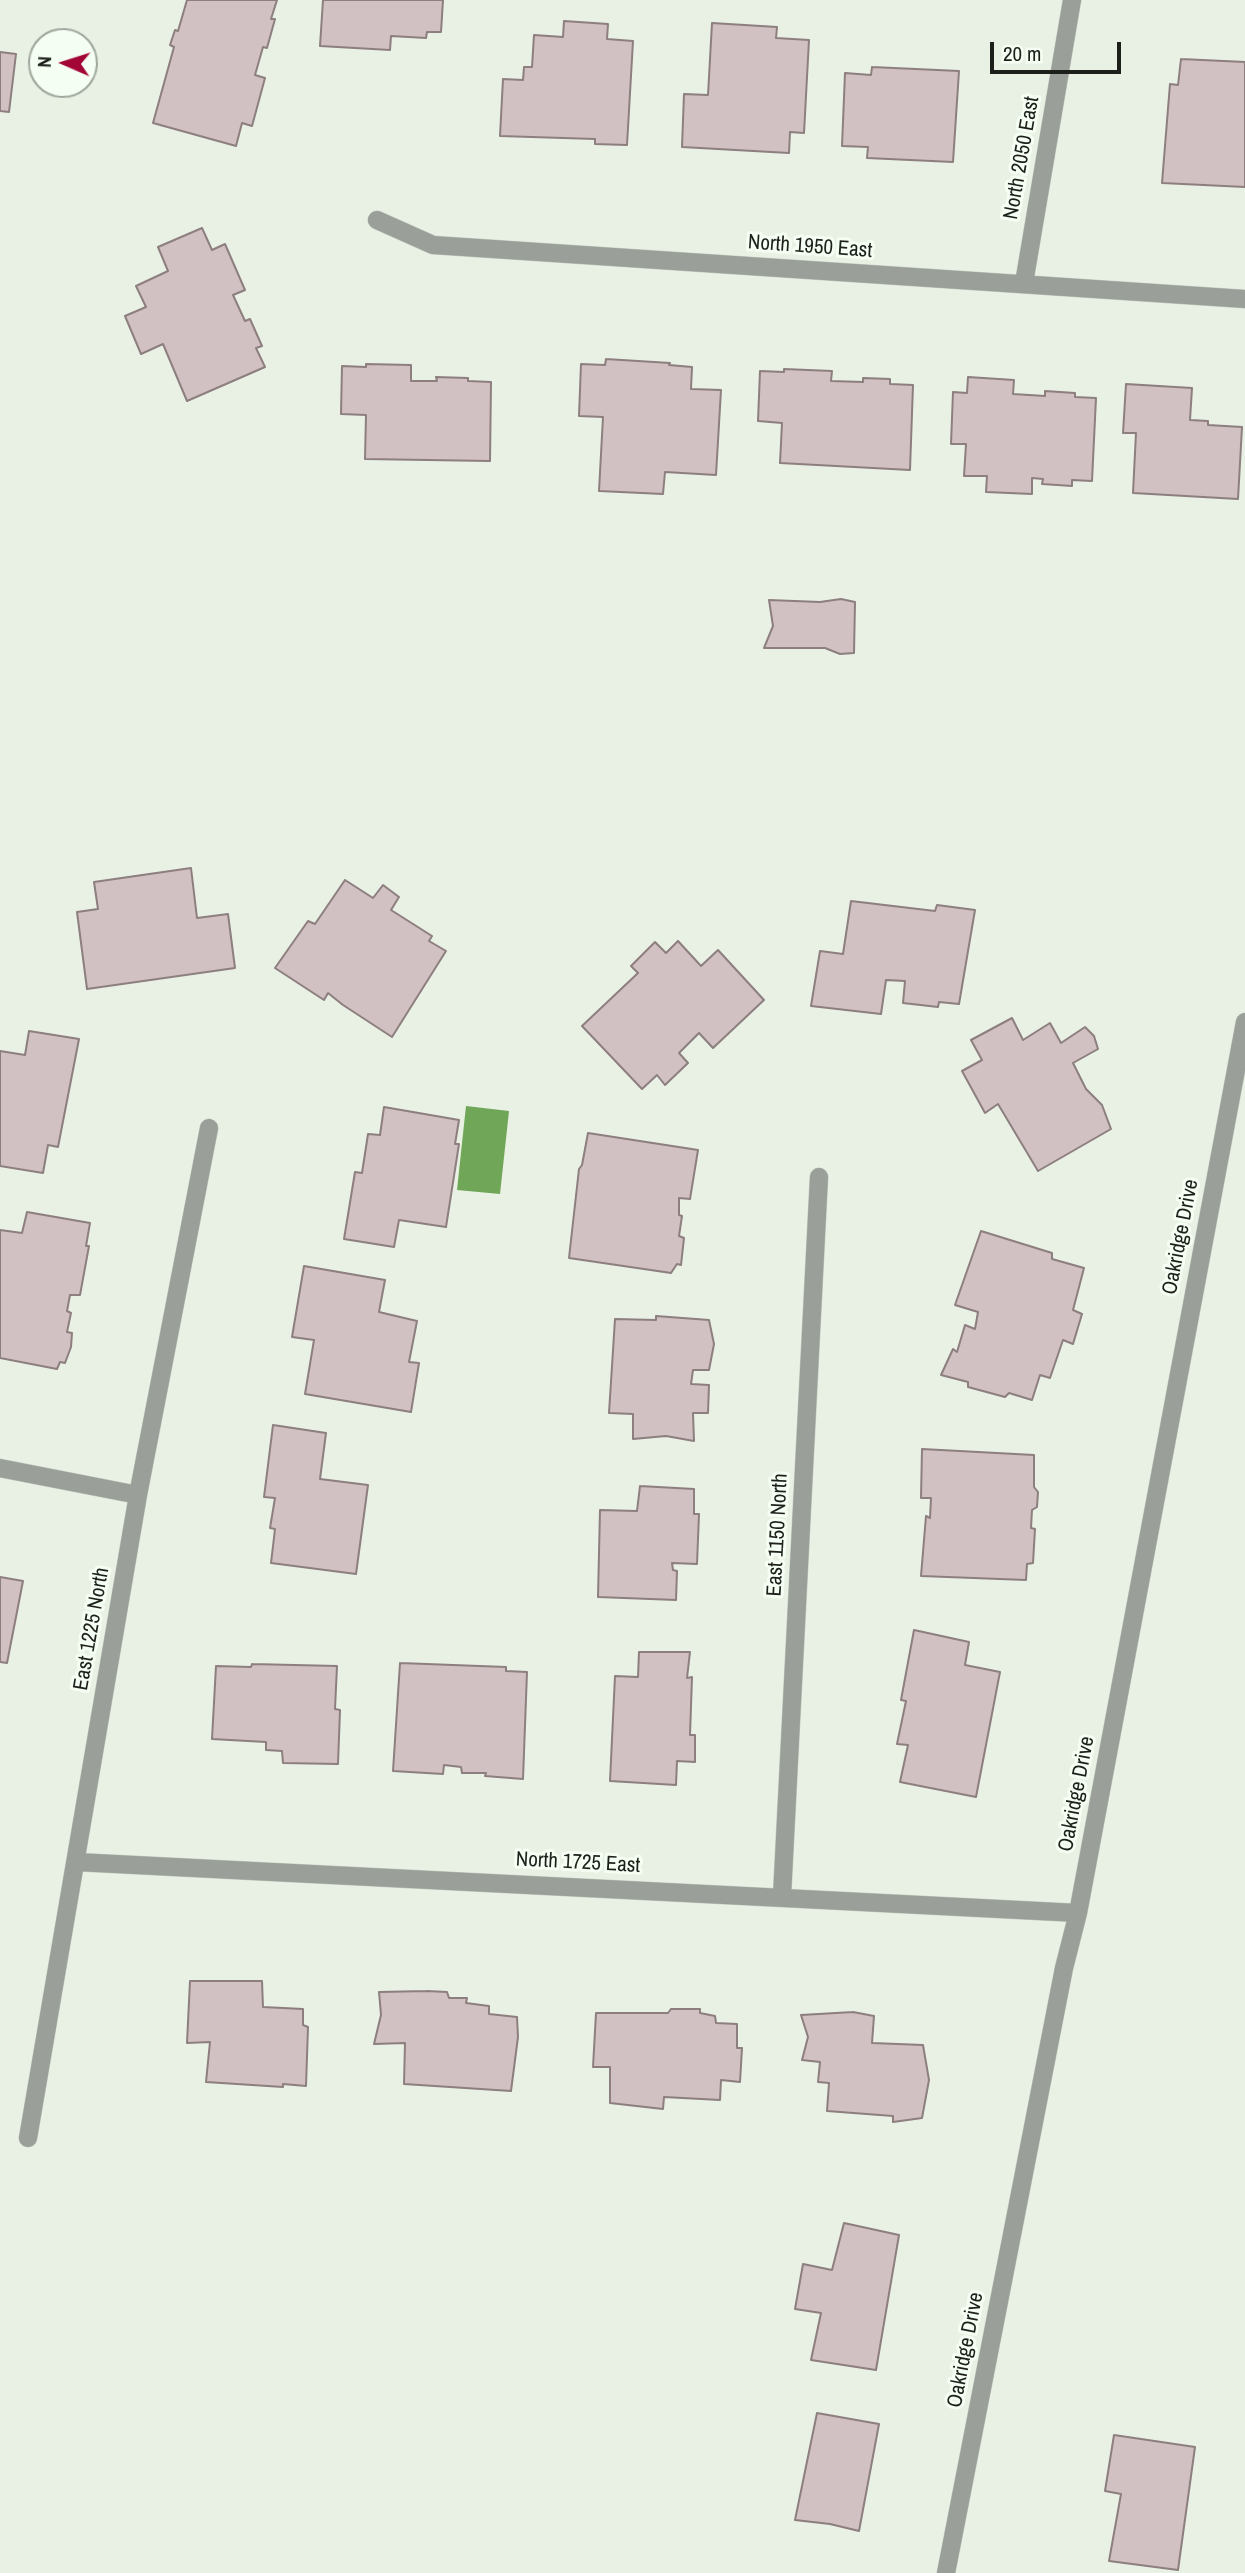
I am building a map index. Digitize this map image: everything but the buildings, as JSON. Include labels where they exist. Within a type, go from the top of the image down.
[{"type":"street","name":"North 2050 East","points":[[1024,283],[1072,0]]},
{"type":"street","name":"North 1950 East","points":[[377,220],[433,246],[1245,299]]},
{"type":"street","name":"Oakridge Drive","points":[[946,2573],[1077,1913],[1245,1022]]},
{"type":"street","name":"East 1225 North","points":[[28,2138],[138,1495],[209,1128]]},
{"type":"street","name":"East 1150 North","points":[[782,1896],[819,1177]]},
{"type":"street","points":[[0,1468],[138,1495]]},
{"type":"street","name":"North 1725 East","points":[[76,1862],[1077,1913]]},
{"type":"shaded area","points":[[466,1106],[509,1111],[500,1194],[457,1190]]}]
